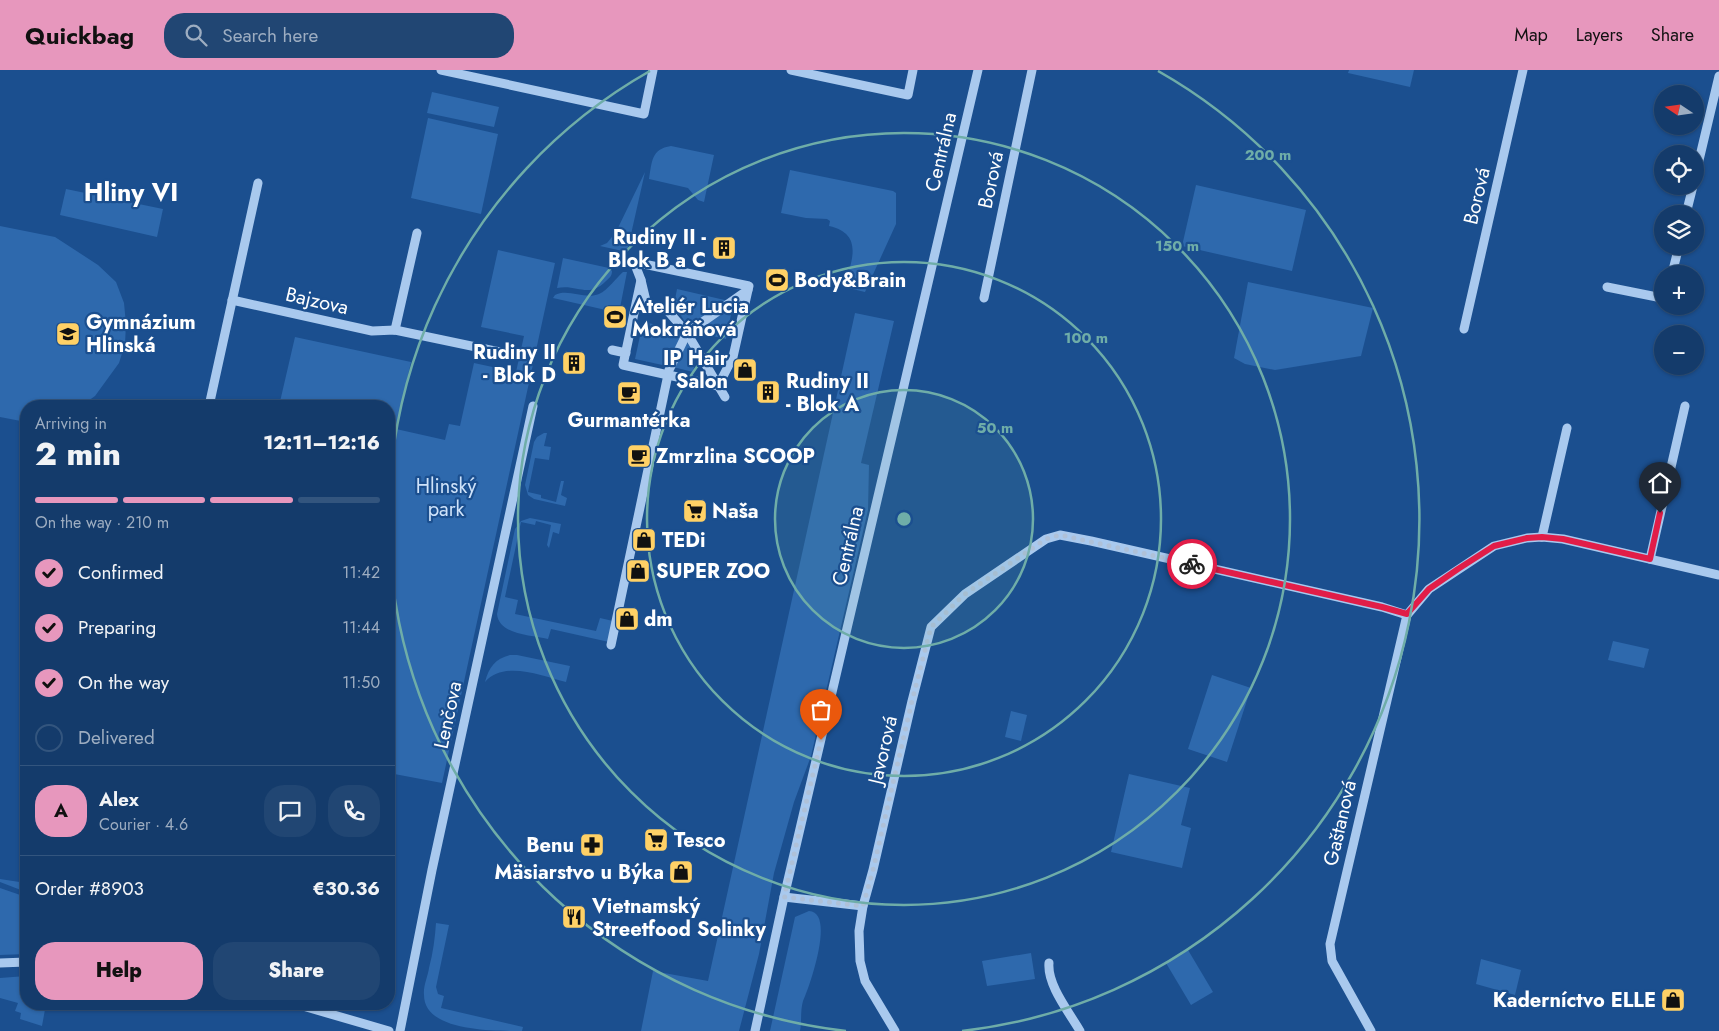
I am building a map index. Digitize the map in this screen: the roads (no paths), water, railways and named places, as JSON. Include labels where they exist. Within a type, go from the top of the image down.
[{"type":"street","points":[[441,70],[644,114],[653,70]]},
{"type":"street","points":[[792,70],[908,95],[914,70]]},
{"type":"street","name":"Centrálna","points":[[755,1031],[784,897],[978,70]]},
{"type":"street","name":"Borová","points":[[984,298],[1032,70]]},
{"type":"street","name":"Borová","points":[[1464,329],[1523,70]]},
{"type":"street","points":[[1703,145],[1719,76]]},
{"type":"street","points":[[210,400],[258,183]]},
{"type":"street","points":[[395,330],[417,233]]},
{"type":"street","points":[[718,386],[733,357],[749,286],[634,262],[641,280],[647,306],[667,310],[687,333],[718,386],[725,397]]},
{"type":"street","points":[[641,280],[623,365],[718,386]]},
{"type":"street","points":[[1607,287],[1654,296]]},
{"type":"street","points":[[611,645],[669,370],[687,333],[748,290]]},
{"type":"street","name":"Bajzova","points":[[232,300],[372,331],[395,330],[514,355]]},
{"type":"street","points":[[612,350],[626,353]]},
{"type":"street","name":"Lenčova","points":[[400,1031],[432,870],[533,406]]},
{"type":"street","points":[[1650,559],[1685,406]]},
{"type":"street","points":[[1542,537],[1567,428]]},
{"type":"street","name":"Javorová","points":[[895,1031],[865,981],[860,961],[859,939],[863,906],[931,627],[965,594],[1046,539],[1060,535],[1091,540],[1407,614]]},
{"type":"street","name":"Gaštanová","points":[[1371,1031],[1332,961],[1330,944],[1407,614],[1429,589],[1494,546],[1527,538],[1542,537],[1571,541],[1719,575]]},
{"type":"street","points":[[784,897],[863,906]]},
{"type":"street","points":[[0,963],[20,962]]},
{"type":"street","points":[[1049,963],[1048,972],[1051,983],[1080,1031]]},
{"type":"street","points":[[317,1010],[389,1031]]},
{"type":"place","name":"Rudiny II - Blok B a C","points":[[724,248]]},
{"type":"place","name":"Body&Brain","points":[[777,280]]},
{"type":"place","name":"Ateliér Lucia Mokráňová","points":[[615,317]]},
{"type":"place","name":"Gymnázium Hlinská","points":[[68,334]]},
{"type":"place","name":"Rudiny II - Blok D","points":[[574,363]]},
{"type":"place","name":"IP Hair Salon","points":[[745,370]]},
{"type":"place","name":"Rudiny II - Blok A","points":[[768,392]]},
{"type":"place","name":"Gurmantérka","points":[[629,393]]},
{"type":"place","name":"Zmrzlina SCOOP","points":[[639,456]]},
{"type":"place","name":"Naša","points":[[695,511]]},
{"type":"place","name":"TEDi","points":[[644,540]]},
{"type":"place","name":"SUPER ZOO","points":[[638,571]]},
{"type":"place","name":"dm","points":[[627,619]]},
{"type":"place","name":"Tesco","points":[[656,840]]},
{"type":"place","name":"Benu","points":[[592,845]]},
{"type":"place","name":"Mäsiarstvo u Býka","points":[[681,872]]},
{"type":"place","name":"Vietnamský Streetfood Solinky","points":[[574,917]]},
{"type":"place","name":"Kaderníctvo ELLE","points":[[1673,1000]]},
{"type":"district","name":"Hliny VI","points":[[131,192]]},
{"type":"park label","name":"Hlinský park","points":[[446,498]]}]
